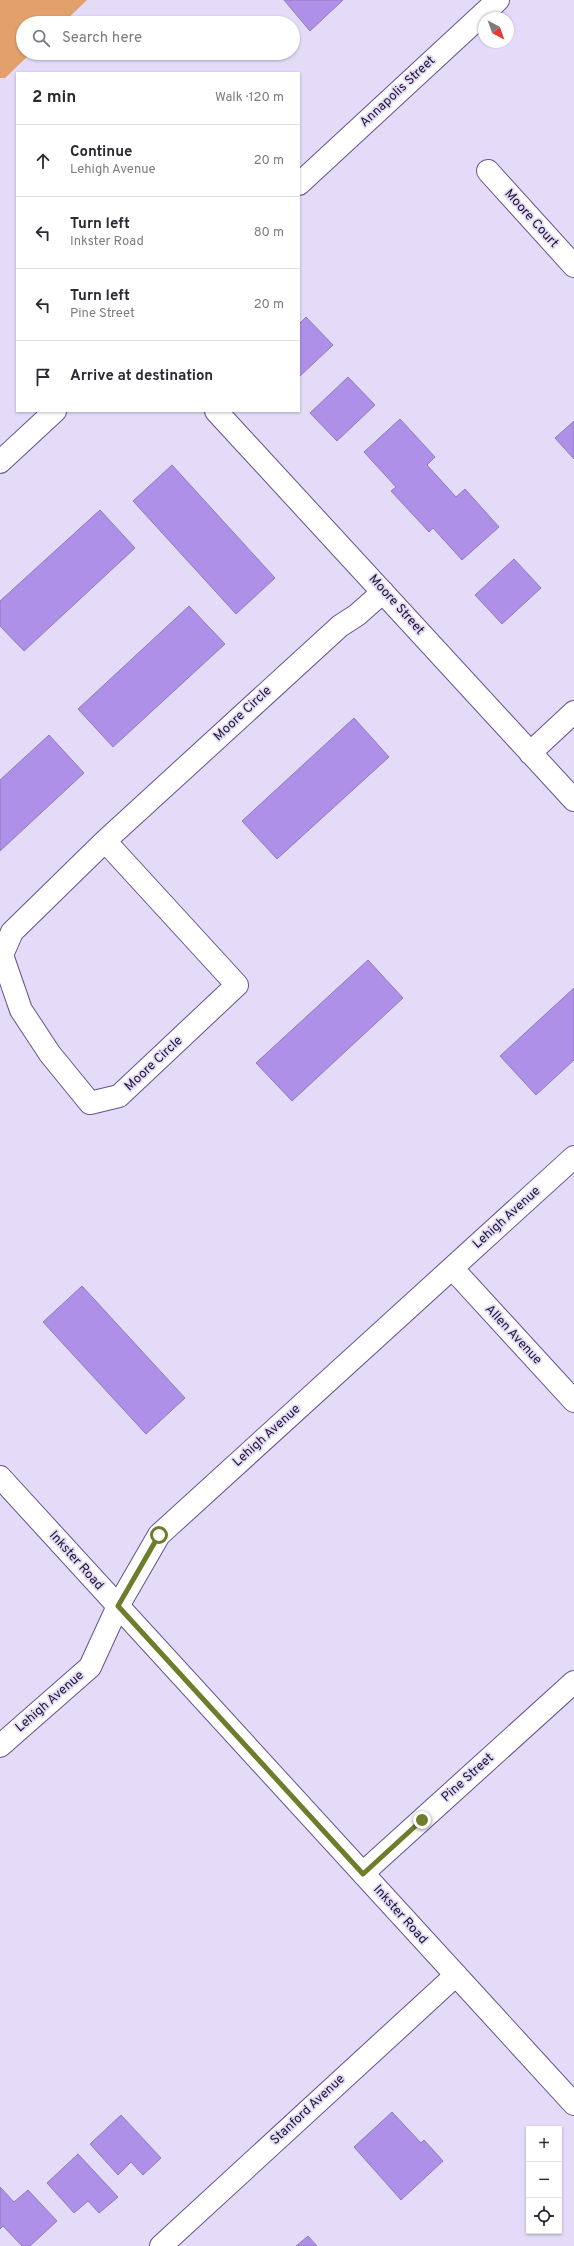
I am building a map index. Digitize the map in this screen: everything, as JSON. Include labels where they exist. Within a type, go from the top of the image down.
[{"type":"street","name":"Annapolis Street","points":[[300,183],[498,0]]},
{"type":"street","name":"Moore Court","points":[[488,171],[574,266]]},
{"type":"street","points":[[0,462],[54,412]]},
{"type":"street","name":"Moore Street","points":[[217,412],[574,800]]},
{"type":"street","name":"Moore Circle","points":[[105,841],[238,985],[119,1096],[90,1102],[50,1054],[21,1010],[2,955],[12,932],[105,841],[340,626],[357,615],[384,592]]},
{"type":"street","points":[[530,753],[574,712]]},
{"type":"street","name":"Lehigh Avenue","points":[[0,1746],[90,1667],[118,1606],[159,1535],[574,1157]]},
{"type":"street","name":"Allen Avenue","points":[[452,1268],[574,1401]]},
{"type":"street","name":"Inkster Road","points":[[0,1477],[574,2104]]},
{"type":"street","name":"Pine Street","points":[[363,1874],[574,1682]]},
{"type":"street","name":"Stanford Avenue","points":[[161,2246],[456,1975]]},
{"type":"shaded area","points":[[0,0],[87,0],[70,16],[16,16],[16,60],[24,60],[5,78],[0,78]]},
{"type":"building","points":[[284,0],[343,0],[310,31],[300,19],[300,16],[297,16]]},
{"type":"building","points":[[306,317],[333,345],[300,376],[300,323]]},
{"type":"building","points":[[348,377],[375,405],[337,441],[310,413]]},
{"type":"building","points":[[400,419],[435,457],[427,465],[456,497],[465,489],[499,527],[462,560],[433,528],[429,532],[391,491],[396,487],[364,452]]},
{"type":"building","points":[[574,421],[574,459],[555,438]]},
{"type":"building","points":[[172,465],[275,578],[236,614],[133,501]]},
{"type":"building","points":[[100,510],[135,548],[24,651],[0,626],[0,601]]},
{"type":"building","points":[[514,559],[541,588],[502,624],[475,595]]},
{"type":"building","points":[[189,606],[225,644],[113,747],[78,709]]},
{"type":"building","points":[[354,718],[389,757],[277,859],[242,821]]},
{"type":"building","points":[[49,735],[84,773],[0,851],[0,780]]},
{"type":"building","points":[[368,960],[403,998],[292,1101],[256,1063]]},
{"type":"building","points":[[574,988],[574,1060],[536,1095],[500,1056]]},
{"type":"building","points":[[82,1286],[185,1398],[146,1434],[43,1322]]},
{"type":"building","points":[[392,2112],[421,2143],[424,2140],[443,2161],[401,2200],[354,2147]]},
{"type":"building","points":[[121,2115],[161,2158],[143,2175],[131,2162],[118,2175],[90,2144]]},
{"type":"building","points":[[78,2154],[118,2197],[99,2213],[88,2201],[74,2213],[47,2183]]},
{"type":"building","points":[[0,2187],[14,2202],[28,2190],[57,2221],[30,2246],[22,2246],[3,2226],[0,2229]]},
{"type":"building","points":[[308,2236],[317,2246],[296,2246]]},
{"type":"route","points":[[159,1535],[118,1606],[363,1874],[422,1820]]}]
